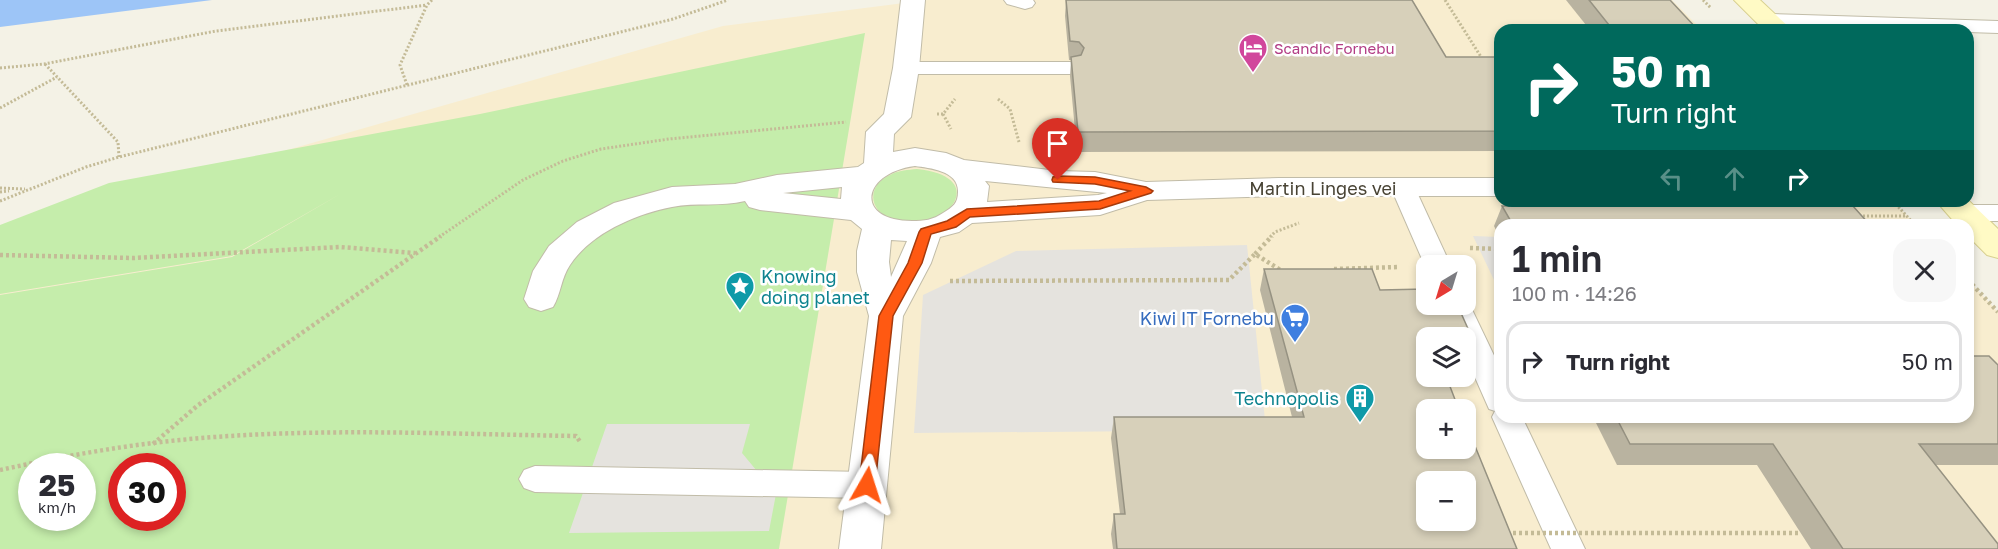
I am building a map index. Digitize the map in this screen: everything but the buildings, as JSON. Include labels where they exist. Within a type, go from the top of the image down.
[{"type":"street","points":[[886,316],[872,273],[874,240],[869,219],[856,203],[855,195],[872,171],[880,132],[897,117],[906,68],[913,0]]},
{"type":"street","points":[[897,117],[914,128],[928,158]]},
{"type":"street","points":[[541,299],[549,271],[560,254],[588,229],[606,218],[648,202],[672,197],[735,194],[777,184],[872,171],[902,159],[928,158],[945,161],[969,176],[975,189],[975,198],[967,213],[952,224],[926,232],[899,231],[869,219],[735,194]]},
{"type":"street","name":"Martin Linges vei","points":[[961,169],[1058,180],[1095,181],[1146,191],[1494,188]]},
{"type":"street","name":"Martin Linges vei","points":[[967,213],[1100,205],[1146,191]]},
{"type":"street","points":[[1957,207],[1969,219]]},
{"type":"street","points":[[1974,224],[1998,247]]},
{"type":"street","points":[[860,549],[886,316],[915,263],[926,232]]},
{"type":"lane","points":[[1760,11],[1953,24]]},
{"type":"lane","points":[[1974,25],[1998,27]]},
{"type":"lane","points":[[906,68],[1070,68]]},
{"type":"lane","points":[[1403,188],[1433,255]]},
{"type":"lane","points":[[1957,207],[1998,213]]},
{"type":"lane","points":[[1461,315],[1494,388]]},
{"type":"lane","points":[[1511,423],[1568,549]]},
{"type":"lane","points":[[535,479],[867,485]]},
{"type":"path","points":[[407,85],[400,65],[427,5],[432,0]]},
{"type":"path","points":[[0,201],[119,157],[673,19],[728,0]]},
{"type":"path","points":[[1445,0],[1487,67]]},
{"type":"path","points":[[0,68],[44,64],[216,31],[427,5]]},
{"type":"path","points":[[44,64],[118,142],[119,157]]},
{"type":"path","points":[[0,108],[57,77]]},
{"type":"path","points":[[995,96],[1010,109],[1019,143]]},
{"type":"path","points":[[153,444],[206,400],[416,253],[523,180],[563,160],[602,149],[669,139],[897,117]]},
{"type":"path","points":[[0,190],[29,189]]},
{"type":"path","points":[[1898,207],[1910,219]]},
{"type":"path","points":[[903,282],[1229,280],[1275,232],[1305,220]]},
{"type":"path","points":[[0,255],[133,258],[340,247],[416,253]]},
{"type":"path","points":[[1255,254],[1280,271],[1291,270]]},
{"type":"path","points":[[1325,269],[1404,267]]},
{"type":"path","points":[[1974,286],[1998,312]]},
{"type":"path","points":[[0,470],[125,446],[237,436],[338,434],[576,436],[605,480]]},
{"type":"path","points":[[1503,533],[1800,532]]},
{"type":"shaded area","points":[[928,0],[1672,0],[1696,24],[1494,24],[1494,207],[1899,207],[1910,219],[1494,219],[1494,423],[1974,423],[1974,286],[1998,312],[1998,549],[0,549],[0,256],[210,172],[723,26]]},
{"type":"shaded area","points":[[1473,236],[1494,237],[1494,280]]},
{"type":"shaded area","points":[[1247,245],[1266,430],[914,433],[923,295],[1016,251]]},
{"type":"shaded area","points":[[607,424],[750,424],[742,453],[776,494],[769,531],[569,533]]},
{"type":"green space","points":[[865,33],[779,549],[0,549],[0,295],[232,257],[342,193],[232,256],[0,294],[0,225],[109,183],[480,114]]},
{"type":"green space","points":[[917,169],[940,174],[953,183],[957,194],[953,204],[943,214],[928,221],[910,223],[883,215],[878,210],[873,197],[877,185],[893,173]]},
{"type":"water","points":[[0,0],[212,0],[0,27]]},
{"type":"place","name":"Scandic Fornebu","points":[[1253,74]]},
{"type":"place","name":"Knowing doing planet","points":[[740,312]]},
{"type":"place","name":"Kiwi IT Fornebu","points":[[1295,344]]},
{"type":"place","name":"Technopolis","points":[[1360,424]]},
{"type":"route","points":[[867,485],[886,316],[915,263],[926,232],[952,224],[967,213],[1100,205],[1146,191],[1095,181],[1058,180]]}]
